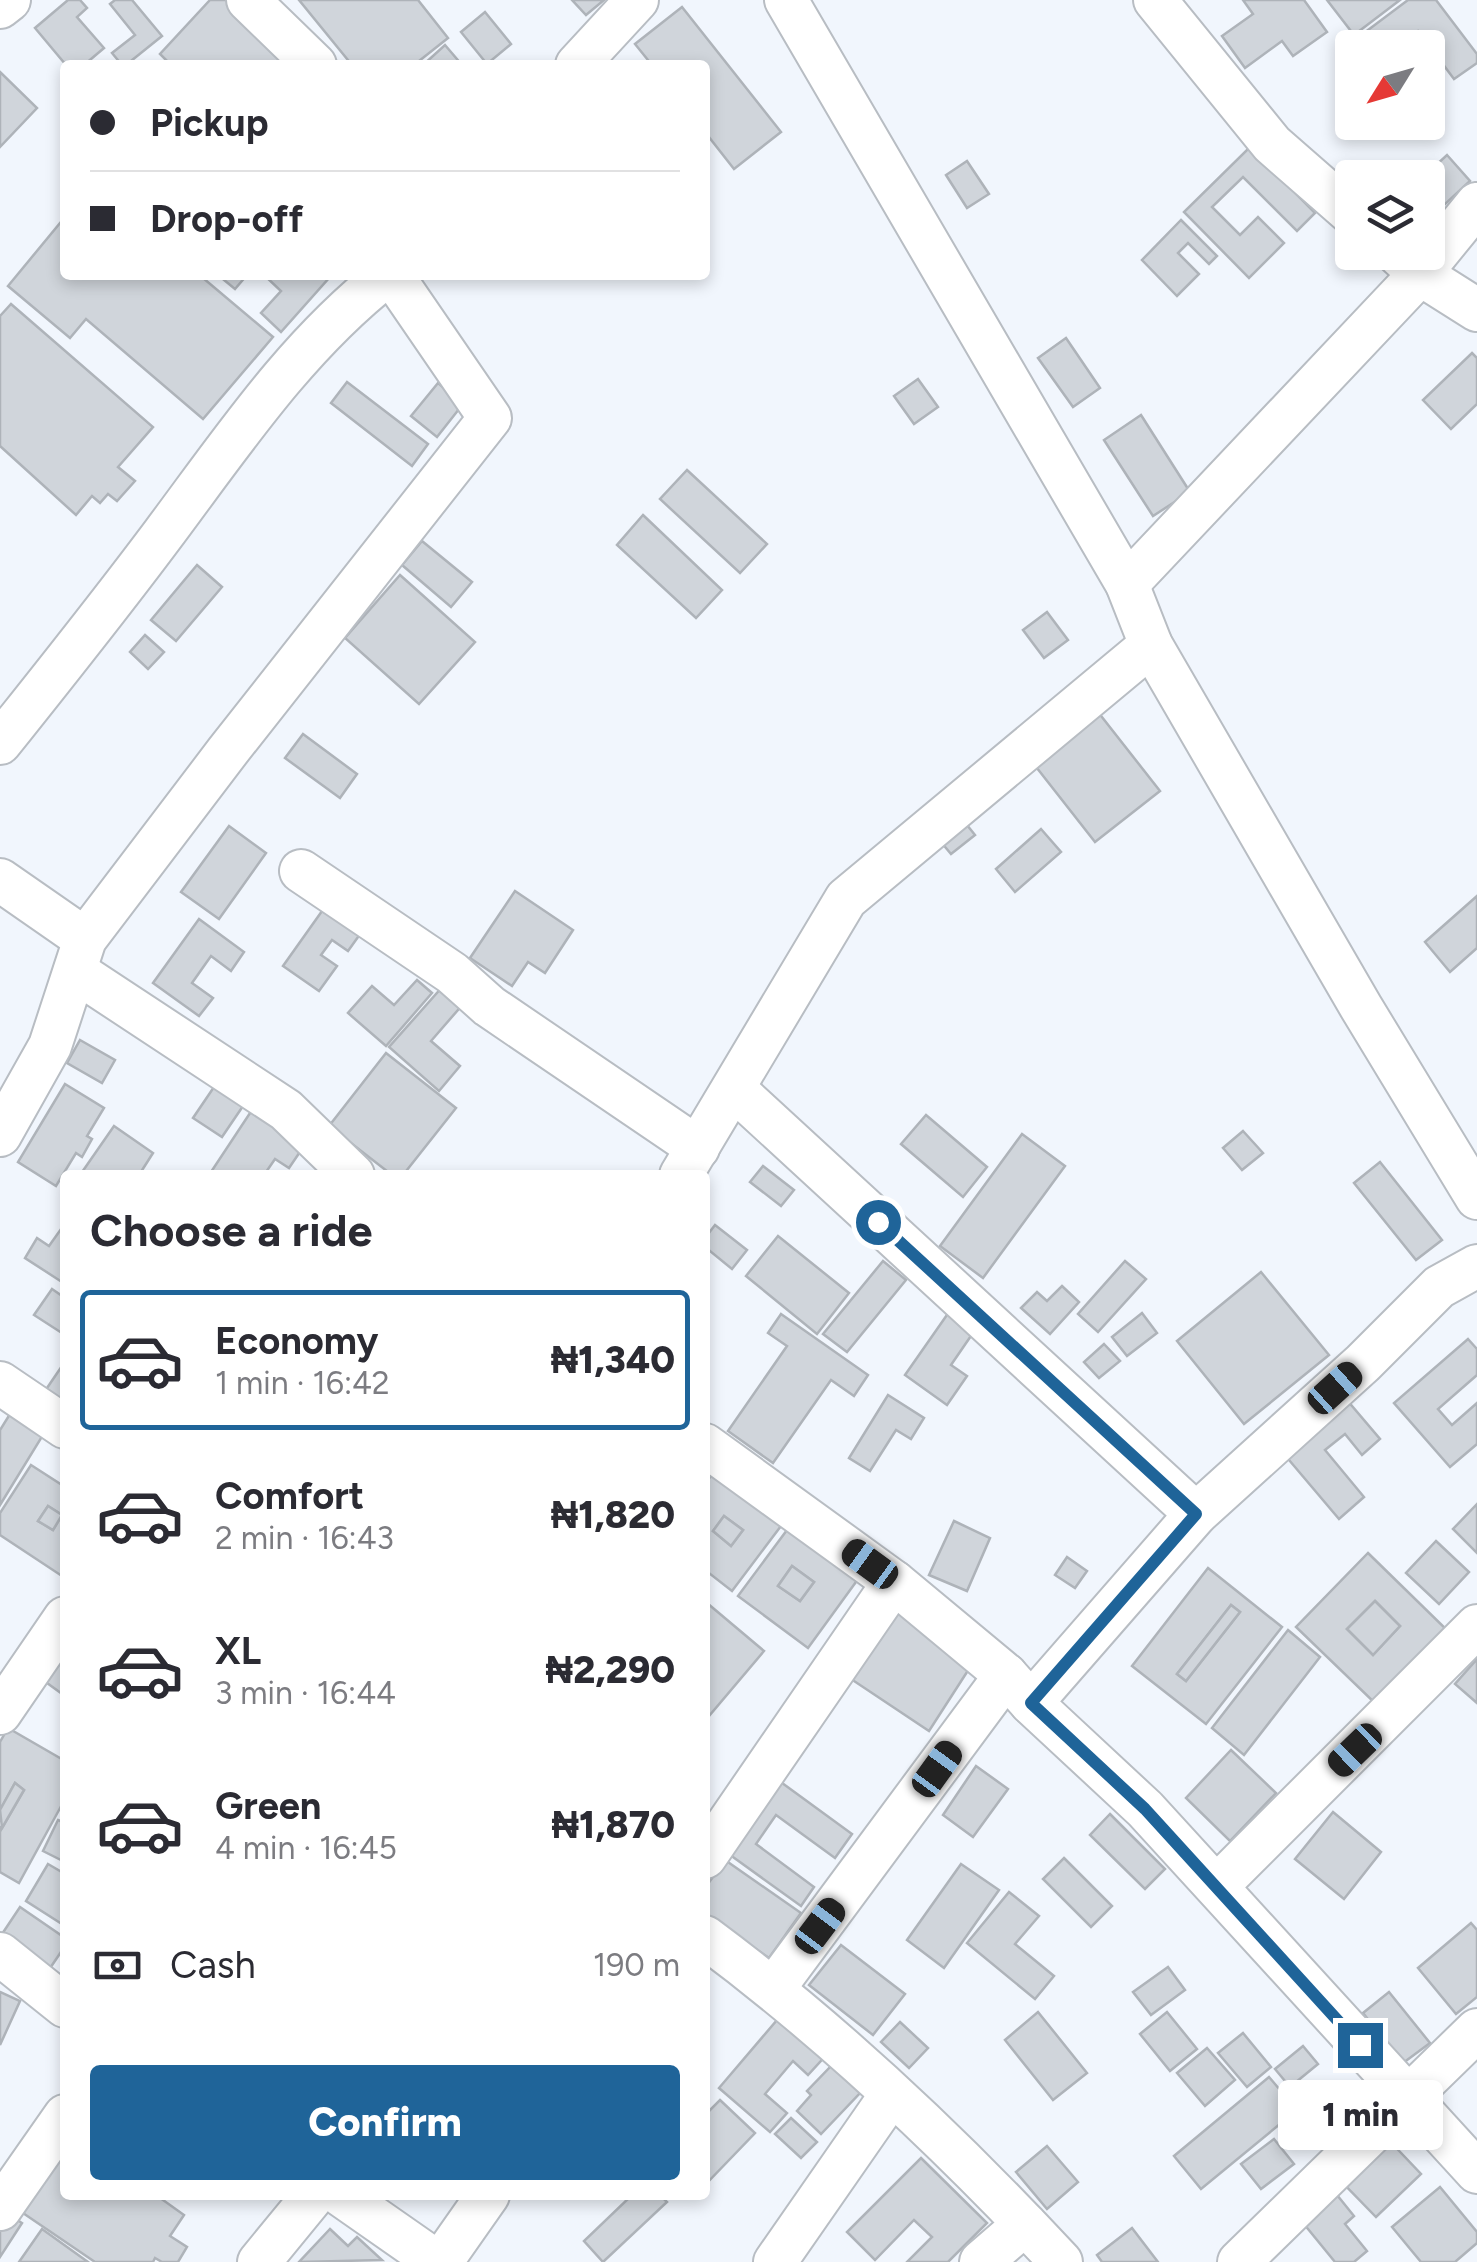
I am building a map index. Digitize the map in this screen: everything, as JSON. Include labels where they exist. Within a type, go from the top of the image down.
[{"type":"street","points":[[0,7],[8,0]]},
{"type":"street","points":[[248,0],[310,60]]},
{"type":"street","points":[[582,60],[637,0]]},
{"type":"street","points":[[786,0],[1127,584],[1151,645],[1360,1007],[1477,1198]]},
{"type":"street","points":[[1155,0],[1272,144],[1335,199]]},
{"type":"street","points":[[1445,231],[1477,204]]},
{"type":"street","points":[[1127,584],[1402,270]]},
{"type":"street","points":[[1418,270],[1477,310]]},
{"type":"street","points":[[0,743],[115,599],[276,382],[369,280],[490,418],[227,752],[80,955],[50,1046],[0,1135]]},
{"type":"street","points":[[301,871],[452,973],[689,1162],[846,899],[1151,645]]},
{"type":"street","points":[[0,880],[80,955],[286,1110],[337,1170]]},
{"type":"street","points":[[734,1089],[1196,1514]]},
{"type":"street","points":[[774,1988],[1019,1689],[1196,1514],[1363,1363],[1439,1287],[1477,1266]]},
{"type":"street","points":[[0,1383],[60,1424]]},
{"type":"street","points":[[710,1454],[894,1582],[1019,1689],[1145,1809],[1477,2172]]},
{"type":"street","points":[[710,1850],[894,1582]]},
{"type":"street","points":[[0,1713],[60,1625]]},
{"type":"street","points":[[1217,1886],[1477,1626]]},
{"type":"street","points":[[710,1942],[774,1988],[891,2094],[1061,2262]]},
{"type":"street","points":[[0,1954],[60,2002]]},
{"type":"street","points":[[1239,2262],[1477,2030]]},
{"type":"street","points":[[775,2262],[891,2094]]},
{"type":"street","points":[[0,2210],[60,2123]]},
{"type":"street","points":[[259,2262],[310,2200]]},
{"type":"street","points":[[348,2200],[439,2262],[484,2200]]},
{"type":"street","points":[[980,2262],[1025,2224]]},
{"type":"building","points":[[68,0],[80,0],[87,8],[77,17],[104,48],[90,60],[62,60],[35,28]]},
{"type":"building","points":[[115,0],[132,0],[162,36],[132,60],[118,60],[112,53],[135,35],[110,4]]},
{"type":"building","points":[[210,0],[237,0],[301,60],[166,60],[160,54]]},
{"type":"building","points":[[299,0],[418,0],[448,38],[420,60],[348,60]]},
{"type":"building","points":[[572,0],[604,0],[586,15]]},
{"type":"building","points":[[1243,0],[1304,0],[1327,32],[1293,56],[1282,41],[1245,68],[1222,36],[1253,14]]},
{"type":"building","points":[[1327,0],[1400,0],[1361,30],[1350,30]]},
{"type":"building","points":[[1408,0],[1436,0],[1477,54],[1477,63],[1454,79],[1445,67],[1445,30],[1368,30]]},
{"type":"building","points":[[682,7],[781,132],[734,169],[710,138],[710,60],[648,60],[635,44]]},
{"type":"building","points":[[485,12],[511,44],[492,60],[484,60],[461,32]]},
{"type":"building","points":[[445,45],[458,60],[428,60]]},
{"type":"building","points":[[0,72],[37,108],[0,147]]},
{"type":"building","points":[[1250,147],[1315,213],[1297,231],[1243,177],[1212,207],[1240,235],[1258,217],[1284,243],[1249,278],[1184,212]]},
{"type":"building","points":[[1447,155],[1470,181],[1445,204],[1445,160],[1442,160]]},
{"type":"building","points":[[967,161],[989,194],[967,208],[946,175]]},
{"type":"building","points":[[1181,220],[1217,256],[1209,264],[1188,243],[1178,253],[1199,274],[1177,296],[1142,260]]},
{"type":"building","points":[[60,223],[60,280],[205,280],[273,337],[203,419],[86,319],[70,338],[8,286]]},
{"type":"building","points":[[224,280],[243,280],[235,289]]},
{"type":"building","points":[[269,280],[327,280],[281,332],[261,313],[281,291]]},
{"type":"building","points":[[11,304],[153,427],[118,467],[135,481],[117,501],[108,494],[100,503],[92,496],[76,515],[0,446],[0,316]]},
{"type":"building","points":[[1066,338],[1100,388],[1073,407],[1038,358]]},
{"type":"building","points":[[1472,353],[1477,358],[1477,404],[1451,429],[1423,400]]},
{"type":"building","points":[[918,379],[938,407],[914,424],[894,396]]},
{"type":"building","points":[[347,382],[428,444],[412,466],[331,403]]},
{"type":"building","points":[[438,383],[463,404],[437,437],[411,416]]},
{"type":"building","points":[[1141,415],[1190,492],[1153,516],[1104,440]]},
{"type":"building","points":[[687,470],[767,544],[740,573],[660,499]]},
{"type":"building","points":[[643,515],[722,590],[696,618],[617,545]]},
{"type":"building","points":[[422,541],[472,582],[451,607],[402,565]]},
{"type":"building","points":[[197,565],[222,587],[176,641],[151,620]]},
{"type":"building","points":[[400,575],[475,642],[419,704],[345,638]]},
{"type":"building","points":[[1047,612],[1068,640],[1044,658],[1023,630]]},
{"type":"building","points":[[145,635],[164,652],[148,669],[130,652]]},
{"type":"building","points":[[1098,712],[1160,791],[1095,842],[1033,763]]},
{"type":"building","points":[[303,734],[357,774],[340,798],[285,758]]},
{"type":"building","points":[[955,810],[975,835],[951,854],[931,830]]},
{"type":"building","points":[[229,826],[266,853],[219,919],[181,892]]},
{"type":"building","points":[[1041,829],[1061,852],[1015,892],[996,869]]},
{"type":"building","points":[[515,891],[573,930],[545,973],[528,962],[512,986],[470,958]]},
{"type":"building","points":[[1477,896],[1477,948],[1450,972],[1425,942]]},
{"type":"building","points":[[327,904],[363,930],[348,951],[332,940],[321,955],[337,966],[319,991],[283,966]]},
{"type":"building","points":[[199,919],[244,952],[231,971],[211,956],[192,983],[213,998],[199,1016],[153,983]]},
{"type":"building","points":[[417,980],[432,993],[386,1046],[348,1013],[372,986],[394,1005]]},
{"type":"building","points":[[444,985],[464,1003],[431,1041],[460,1066],[439,1091],[389,1047]]},
{"type":"building","points":[[80,1040],[115,1060],[102,1083],[67,1063]]},
{"type":"building","points":[[386,1053],[456,1108],[407,1170],[386,1170],[329,1126]]},
{"type":"building","points":[[65,1084],[104,1108],[87,1136],[92,1139],[82,1157],[76,1153],[66,1170],[60,1170],[56,1186],[18,1162]]},
{"type":"building","points":[[214,1087],[243,1106],[222,1137],[193,1118]]},
{"type":"building","points":[[254,1107],[306,1143],[289,1168],[275,1159],[267,1170],[212,1170]]},
{"type":"building","points":[[926,1115],[987,1167],[963,1197],[901,1144]]},
{"type":"building","points":[[114,1126],[153,1153],[142,1170],[83,1170]]},
{"type":"building","points":[[1243,1131],[1263,1153],[1242,1170],[1223,1148]]},
{"type":"building","points":[[1022,1134],[1065,1166],[983,1278],[940,1246]]},
{"type":"building","points":[[1380,1162],[1442,1240],[1416,1260],[1354,1183]]},
{"type":"building","points":[[763,1166],[794,1190],[781,1206],[750,1182]]},
{"type":"building","points":[[715,1225],[747,1250],[732,1269],[710,1251],[710,1232]]},
{"type":"building","points":[[60,1230],[60,1281],[25,1258],[37,1238],[49,1246]]},
{"type":"building","points":[[778,1236],[849,1293],[817,1334],[746,1276]]},
{"type":"building","points":[[883,1261],[906,1280],[847,1352],[823,1334]]},
{"type":"building","points":[[1125,1261],[1146,1279],[1098,1332],[1078,1314]]},
{"type":"building","points":[[1261,1272],[1329,1355],[1244,1424],[1177,1341]]},
{"type":"building","points":[[1062,1286],[1079,1302],[1050,1334],[1021,1308],[1037,1292],[1047,1301]]},
{"type":"building","points":[[52,1289],[60,1295],[60,1332],[34,1315]]},
{"type":"building","points":[[949,1312],[975,1330],[951,1365],[967,1376],[947,1405],[905,1375]]},
{"type":"building","points":[[1142,1313],[1157,1333],[1127,1356],[1112,1337]]},
{"type":"building","points":[[781,1314],[868,1375],[854,1396],[831,1380],[773,1463],[728,1431],[787,1346],[768,1333]]},
{"type":"building","points":[[1468,1339],[1477,1349],[1477,1375],[1438,1409],[1452,1425],[1477,1403],[1477,1444],[1450,1467],[1394,1403]]},
{"type":"building","points":[[1104,1344],[1120,1361],[1099,1378],[1084,1362]]},
{"type":"building","points":[[60,1369],[60,1402],[45,1391]]},
{"type":"building","points":[[1341,1393],[1380,1439],[1362,1455],[1345,1434],[1325,1450],[1364,1497],[1339,1519],[1278,1447]]},
{"type":"building","points":[[888,1395],[924,1418],[911,1439],[896,1430],[870,1471],[849,1458]]},
{"type":"building","points":[[10,1414],[43,1435],[0,1505],[0,1430]]},
{"type":"building","points":[[31,1465],[60,1484],[60,1514],[48,1506],[38,1521],[53,1530],[60,1518],[60,1575],[0,1535],[0,1513]]},
{"type":"building","points":[[716,1469],[784,1522],[732,1591],[710,1574],[710,1477]],"holes":[[[724,1516],[743,1530],[731,1546],[713,1531]]]},
{"type":"building","points":[[1477,1504],[1477,1553],[1453,1529]]},
{"type":"building","points":[[48,1506],[60,1514],[53,1530],[38,1521]]},
{"type":"building","points":[[724,1516],[743,1530],[731,1546],[713,1531]]},
{"type":"building","points":[[954,1521],[990,1538],[967,1591],[929,1575]]},
{"type":"building","points":[[790,1526],[861,1575],[808,1648],[738,1596]],"holes":[[[792,1566],[814,1582],[800,1601],[778,1586]]]},
{"type":"building","points":[[1436,1541],[1469,1572],[1439,1604],[1406,1573]]},
{"type":"building","points":[[1368,1553],[1450,1633],[1379,1707],[1296,1627]],"holes":[[[1375,1601],[1400,1626],[1373,1655],[1347,1629]]]},
{"type":"building","points":[[1067,1557],[1087,1571],[1075,1588],[1055,1575]]},
{"type":"building","points":[[792,1566],[814,1582],[800,1601],[778,1586]]},
{"type":"building","points":[[1208,1568],[1282,1627],[1206,1724],[1132,1666]],"holes":[[[1231,1605],[1240,1612],[1186,1681],[1177,1674]]]},
{"type":"building","points":[[889,1601],[976,1658],[929,1731],[842,1673]]},
{"type":"building","points":[[1375,1601],[1400,1626],[1373,1655],[1347,1629]]},
{"type":"building","points":[[1231,1605],[1240,1612],[1186,1681],[1177,1674]]},
{"type":"building","points":[[710,1606],[764,1651],[710,1715]]},
{"type":"building","points":[[1288,1630],[1320,1657],[1244,1755],[1212,1728]]},
{"type":"building","points":[[60,1643],[60,1692],[36,1675]]},
{"type":"building","points":[[1477,1659],[1477,1703],[1455,1684]]},
{"type":"building","points":[[8,1728],[60,1758],[60,1808],[19,1883],[0,1872],[0,1827],[24,1790],[15,1783],[0,1810],[0,1742]]},
{"type":"building","points":[[1231,1750],[1276,1793],[1230,1841],[1186,1798]]},
{"type":"building","points":[[976,1766],[1008,1789],[973,1837],[943,1815]]},
{"type":"building","points":[[778,1780],[852,1834],[835,1858],[776,1815],[756,1844],[814,1887],[801,1906],[726,1852]]},
{"type":"building","points":[[15,1783],[24,1790],[2,1828],[0,1810]]},
{"type":"building","points":[[1333,1812],[1381,1852],[1344,1899],[1295,1859]]},
{"type":"building","points":[[1110,1814],[1165,1869],[1145,1889],[1090,1835]]},
{"type":"building","points":[[58,1820],[60,1821],[60,1860],[43,1851]]},
{"type":"building","points":[[1064,1858],[1112,1906],[1091,1927],[1043,1879]]},
{"type":"building","points":[[725,1860],[801,1913],[769,1958],[710,1917],[710,1881]]},
{"type":"building","points":[[48,1864],[60,1871],[60,1923],[26,1901]]},
{"type":"building","points":[[961,1864],[999,1890],[944,1968],[907,1940]]},
{"type":"building","points":[[1009,1892],[1039,1916],[1015,1944],[1054,1976],[1035,1999],[967,1943]]},
{"type":"building","points":[[20,1907],[60,1935],[60,1953],[44,1977],[0,1937]]},
{"type":"building","points":[[1471,1923],[1477,1930],[1477,1997],[1456,2014],[1418,1968]]},
{"type":"building","points":[[841,1945],[905,1994],[873,2035],[809,1985]]},
{"type":"building","points":[[1168,1967],[1185,1990],[1151,2015],[1133,1992]]},
{"type":"building","points":[[0,1992],[20,2001],[0,2045]]},
{"type":"building","points":[[1389,1992],[1430,2043],[1403,2063],[1363,2013]]},
{"type":"building","points":[[1038,2012],[1087,2073],[1053,2100],[1005,2040]]},
{"type":"building","points":[[1167,2012],[1197,2049],[1170,2071],[1140,2034]]},
{"type":"building","points":[[783,2013],[829,2052],[808,2075],[793,2061],[765,2094],[787,2113],[770,2132],[719,2088]]},
{"type":"building","points":[[900,2022],[928,2048],[909,2068],[881,2042]]},
{"type":"building","points":[[1243,2033],[1271,2067],[1247,2087],[1218,2053]]},
{"type":"building","points":[[1303,2046],[1318,2064],[1290,2087],[1275,2069]]},
{"type":"building","points":[[1207,2048],[1235,2080],[1205,2106],[1177,2073]]},
{"type":"building","points":[[833,2064],[861,2092],[821,2134],[797,2111],[811,2095],[807,2091]]},
{"type":"building","points":[[1269,2077],[1297,2110],[1201,2189],[1174,2156]]},
{"type":"building","points":[[1351,2090],[1370,2112],[1331,2147],[1312,2125]]},
{"type":"building","points":[[720,2100],[755,2133],[710,2180],[710,2110]]},
{"type":"building","points":[[791,2118],[817,2142],[801,2158],[775,2134]]},
{"type":"building","points":[[1384,2135],[1421,2174],[1376,2217],[1339,2179]]},
{"type":"building","points":[[1274,2139],[1294,2164],[1261,2189],[1241,2164]]},
{"type":"building","points":[[60,2146],[60,2200],[163,2200],[184,2215],[170,2236],[187,2247],[178,2262],[155,2258],[153,2262],[95,2262],[17,2209]]},
{"type":"building","points":[[1047,2146],[1078,2182],[1047,2209],[1016,2172]]},
{"type":"building","points":[[921,2158],[987,2223],[948,2262],[907,2262],[932,2237],[914,2220],[875,2260],[847,2232]]},
{"type":"building","points":[[1440,2187],[1477,2232],[1477,2243],[1455,2262],[1421,2262],[1392,2227]]},
{"type":"building","points":[[1333,2190],[1354,2216],[1345,2224],[1367,2251],[1354,2262],[1335,2262],[1299,2218]]},
{"type":"building","points":[[627,2200],[667,2202],[603,2262],[584,2241]]},
{"type":"building","points":[[8,2214],[22,2223],[0,2257],[0,2227]]},
{"type":"building","points":[[1132,2228],[1158,2262],[1102,2262],[1097,2255]]},
{"type":"building","points":[[42,2229],[88,2262],[19,2262]]},
{"type":"building","points":[[330,2229],[348,2246],[357,2237],[382,2260],[299,2262]]},
{"type":"route","points":[[878,1222],[1196,1514],[1031,1703],[1145,1809],[1360,2045]]}]
